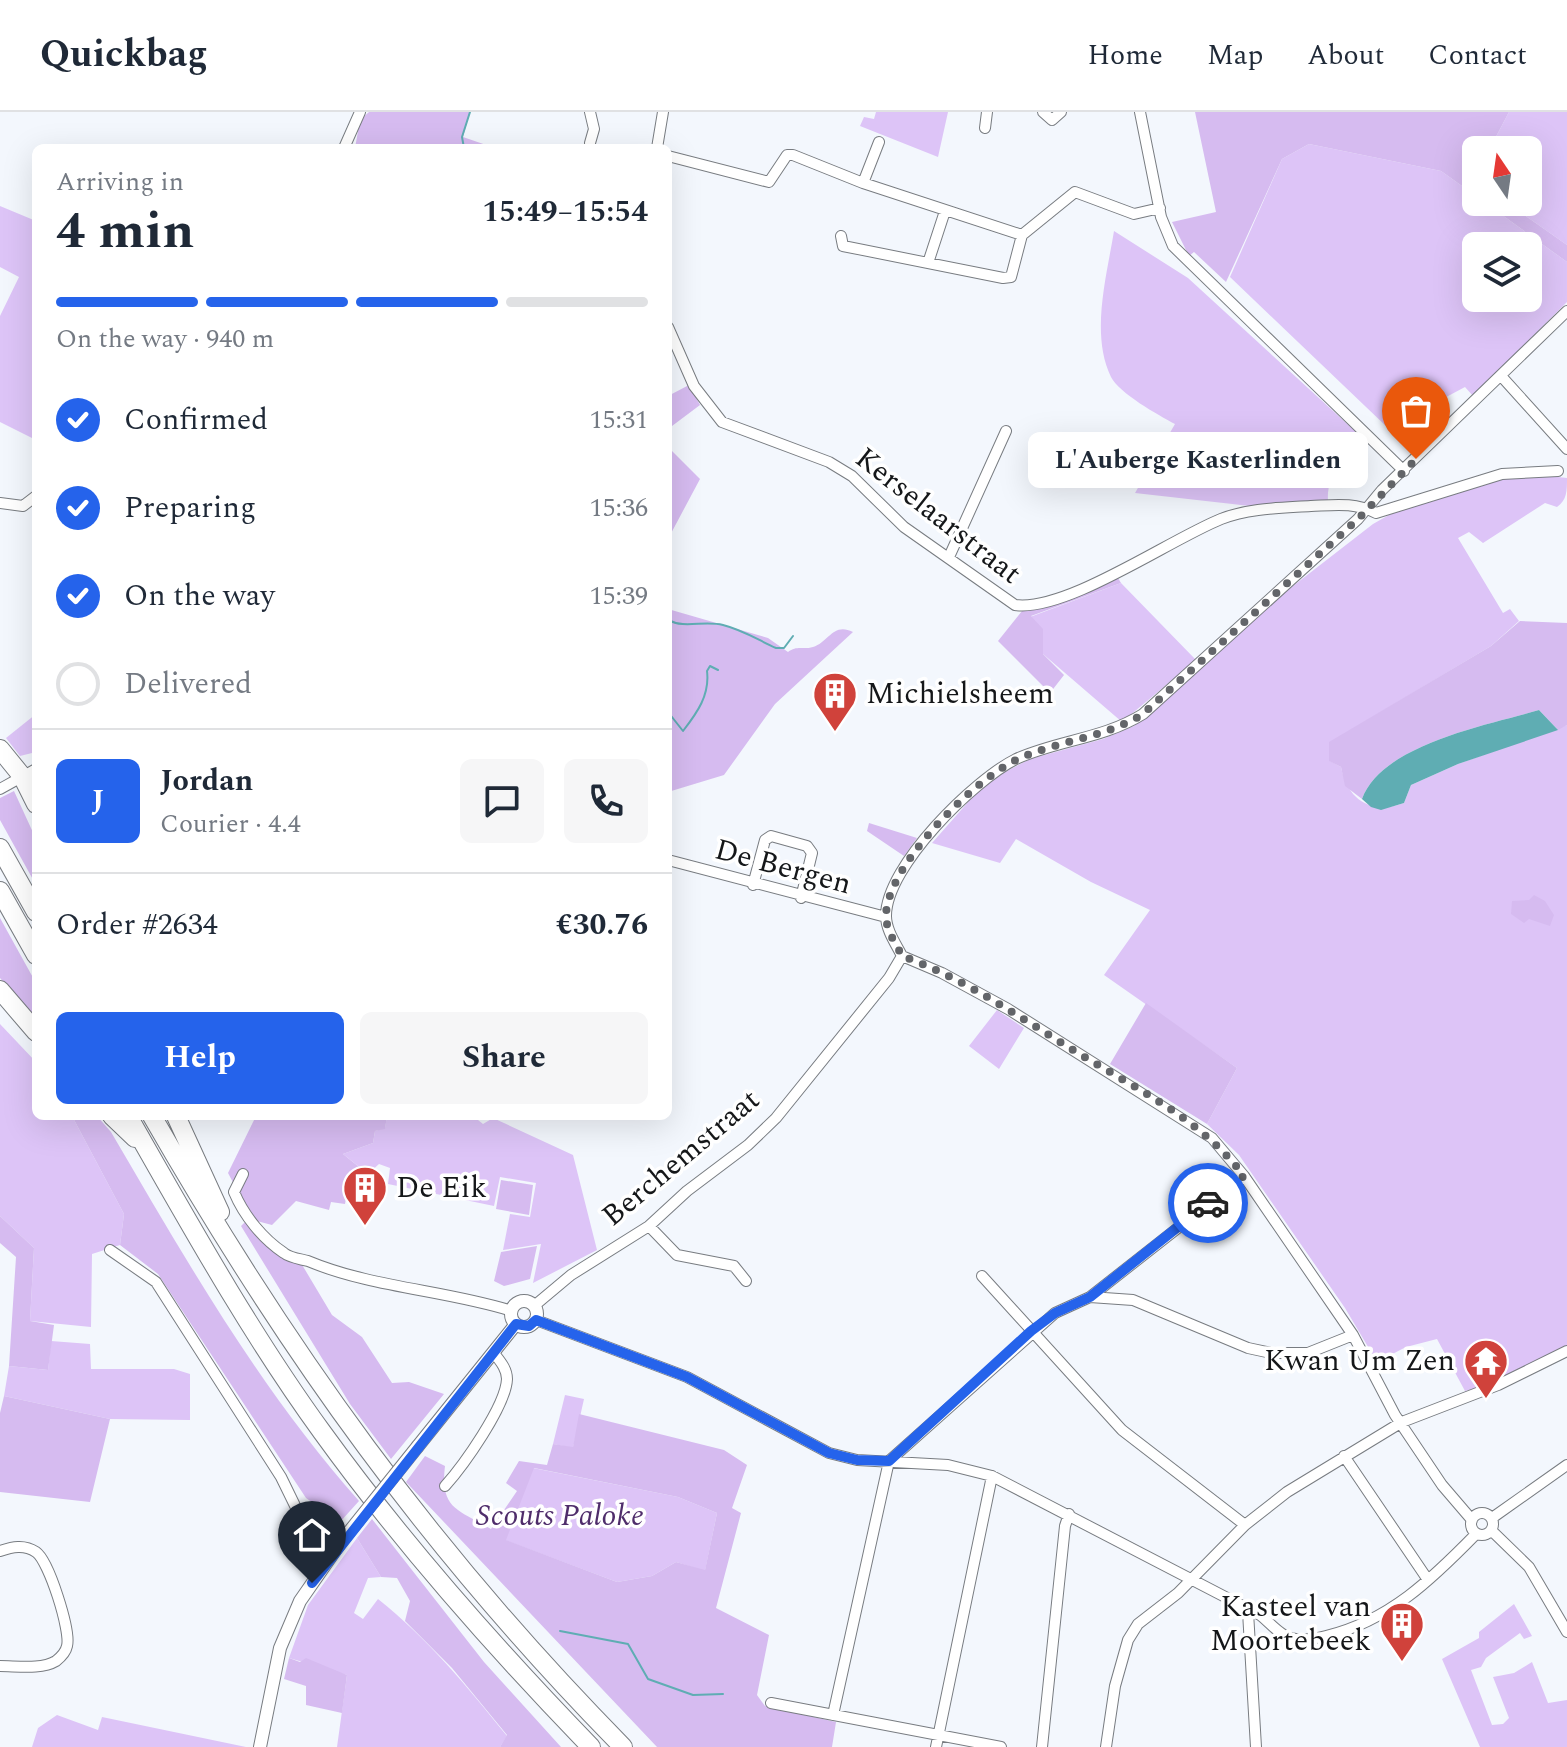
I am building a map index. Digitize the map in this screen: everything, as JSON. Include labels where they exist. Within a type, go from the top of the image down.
[{"type":"highway","points":[[0,749],[29,772]]},
{"type":"highway","points":[[0,848],[32,905]]},
{"type":"highway","points":[[0,891],[32,948]]},
{"type":"highway","points":[[0,990],[32,1027]]},
{"type":"highway","points":[[116,1120],[146,1147]]},
{"type":"highway","points":[[130,1120],[237,1300],[322,1432],[457,1602],[591,1747]]},
{"type":"highway","points":[[154,1120],[230,1249],[322,1391],[406,1502],[527,1649],[623,1747]]},
{"type":"highway","points":[[178,1120],[224,1221],[230,1249]]},
{"type":"street","points":[[346,144],[360,112]]},
{"type":"street","points":[[590,112],[594,129],[590,143]]},
{"type":"street","points":[[658,144],[663,112]]},
{"type":"street","points":[[985,128],[987,112]]},
{"type":"street","points":[[1043,112],[1052,120],[1061,112]]},
{"type":"street","points":[[1140,112],[1168,235],[1184,260],[1404,471]]},
{"type":"street","points":[[863,183],[879,142]]},
{"type":"street","points":[[672,157],[769,182],[787,155],[1022,235]]},
{"type":"street","points":[[841,236],[843,246],[1003,278],[1011,277],[1022,235],[1075,192],[1134,214],[1160,208]]},
{"type":"street","points":[[928,263],[945,211]]},
{"type":"street","points":[[1472,1520],[1442,1485],[1353,1335],[1244,1176],[1219,1146],[1193,1124],[998,1003],[902,956],[886,917],[898,878],[936,829],[974,788],[1013,761],[1119,729],[1143,714],[1367,508],[1567,311]]},
{"type":"street","name":"Kerselaarstraat","points":[[672,336],[694,386],[722,422],[829,462],[852,476],[904,527],[1015,605],[1028,607],[1093,584],[1224,518],[1270,508],[1355,504],[1367,508]]},
{"type":"street","points":[[1502,377],[1567,449]]},
{"type":"street","points":[[949,557],[1006,431]]},
{"type":"street","points":[[1367,508],[1376,513],[1502,474],[1558,471]]},
{"type":"street","points":[[0,503],[23,506],[32,499]]},
{"type":"street","points":[[0,789],[29,772]]},
{"type":"street","points":[[753,885],[765,840],[771,836],[783,839],[807,846],[812,853],[801,898]]},
{"type":"street","name":"De Bergen","points":[[672,861],[801,898],[886,917]]},
{"type":"street","name":"Berchemstraat","points":[[535,1313],[523,1301],[514,1317],[529,1326],[535,1313],[571,1275],[649,1226],[776,1118],[889,978],[902,956]]},
{"type":"street","points":[[243,1174],[234,1192],[240,1207],[251,1223],[284,1253],[366,1279],[462,1296],[514,1317],[493,1352],[341,1542],[300,1601],[280,1648],[260,1747]]},
{"type":"street","points":[[833,1715],[889,1461],[1031,1331],[1055,1313],[1090,1297],[1244,1176]]},
{"type":"street","points":[[649,1226],[677,1255],[734,1266],[746,1281]]},
{"type":"street","points":[[110,1250],[156,1282],[281,1477],[324,1565]]},
{"type":"street","points":[[982,1276],[1122,1430],[1245,1525]]},
{"type":"street","points":[[1090,1297],[1133,1300],[1248,1348],[1271,1353],[1308,1353],[1353,1335]]},
{"type":"street","points":[[535,1313],[687,1377],[829,1453],[857,1460],[948,1465],[992,1476],[1192,1578],[1248,1612],[1260,1615],[1286,1637],[1311,1639],[1363,1624],[1385,1613],[1428,1580],[1476,1534]]},
{"type":"street","points":[[1106,1747],[1115,1686],[1128,1640],[1138,1624],[1192,1578],[1245,1525],[1287,1492],[1402,1422],[1498,1385],[1567,1351]]},
{"type":"street","points":[[445,1486],[476,1447],[507,1381],[505,1368],[493,1352]]},
{"type":"street","points":[[1344,1456],[1428,1580]]},
{"type":"street","points":[[1492,1518],[1567,1465]]},
{"type":"street","points":[[936,1747],[992,1476]]},
{"type":"street","points":[[1492,1518],[1481,1513],[1472,1520],[1471,1528],[1483,1536],[1492,1531]]},
{"type":"street","points":[[1042,1747],[1065,1526],[1069,1514]]},
{"type":"street","points":[[1492,1518],[1492,1531],[1529,1567],[1567,1632]]},
{"type":"street","points":[[0,1551],[16,1546],[27,1548],[46,1564],[68,1636],[67,1650],[56,1661],[40,1666],[0,1666]]},
{"type":"street","points":[[1248,1612],[1256,1747]]},
{"type":"street","points":[[771,1703],[1001,1747]]},
{"type":"green space","points":[[876,112],[948,112],[938,157],[860,126],[864,117],[874,119]]},
{"type":"green space","points":[[1509,112],[1567,112],[1567,245],[1526,216],[1542,216],[1542,136],[1496,136]]},
{"type":"green space","points":[[1309,144],[1441,171],[1462,186],[1462,216],[1503,216],[1526,232],[1462,232],[1462,312],[1542,312],[1542,244],[1567,262],[1567,302],[1473,396],[1465,387],[1388,428],[1230,277],[1282,159]]},
{"type":"green space","points":[[0,206],[32,219],[32,438],[0,422],[0,316],[19,277],[0,267]]},
{"type":"green space","points":[[1114,231],[1188,278],[1367,442],[1334,474],[1328,502],[1250,506],[1135,493],[1175,424],[1122,390],[1111,377],[1105,360],[1102,304]]},
{"type":"green space","points":[[1567,478],[1566,495],[1557,507],[1545,503],[1483,543],[1469,532],[1458,538],[1503,613],[1510,609],[1519,621],[1491,646],[1329,743],[1330,761],[1341,767],[1349,789],[1363,802],[1382,807],[1404,803],[1411,785],[1458,764],[1567,725],[1567,1346],[1485,1386],[1465,1391],[1437,1339],[1406,1347],[1377,1362],[1345,1308],[1239,1155],[1207,1124],[1237,1068],[1104,975],[1150,910],[1091,882],[1016,839],[1000,863],[932,843],[977,792],[1005,772],[1030,759],[1103,739],[1134,726],[1275,600],[1373,524],[1396,511],[1499,479]]},
{"type":"green space","points":[[1121,583],[1196,660],[1122,722],[1043,654],[1043,630],[1030,617]]},
{"type":"green space","points":[[32,717],[32,753],[20,756],[6,738]]},
{"type":"green space","points":[[997,1010],[1024,1028],[999,1069],[969,1046]]},
{"type":"green space","points":[[0,1024],[32,1058],[32,1120],[74,1120],[124,1214],[120,1245],[92,1254],[91,1327],[30,1321],[34,1248],[0,1216]]},
{"type":"green space","points":[[386,1120],[478,1120],[483,1124],[497,1120],[573,1155],[597,1250],[533,1283],[541,1244],[503,1250],[510,1214],[530,1217],[536,1183],[500,1177],[494,1206],[388,1184],[390,1168],[379,1164],[368,1174],[343,1154],[373,1143],[375,1131],[385,1128]]},
{"type":"green space","points":[[51,1341],[90,1344],[91,1369],[174,1369],[190,1374],[190,1420],[110,1419],[4,1396],[9,1366],[48,1370]]},
{"type":"green space","points":[[565,1395],[584,1399],[573,1448],[553,1444]]},
{"type":"green space","name":"Scouts Paloke","points":[[533,1468],[678,1497],[717,1513],[705,1571],[676,1562],[652,1576],[617,1582],[505,1540]]},
{"type":"green space","points":[[357,1538],[381,1577],[368,1578],[354,1613],[363,1619],[378,1599],[414,1630],[462,1681],[507,1736],[500,1747],[337,1747],[347,1675],[289,1658],[308,1605]]},
{"type":"green space","points":[[1514,1604],[1532,1636],[1524,1639],[1520,1633],[1486,1658],[1481,1667],[1471,1670],[1492,1725],[1503,1724],[1509,1718],[1493,1677],[1514,1673],[1532,1662],[1548,1703],[1567,1700],[1567,1747],[1480,1747],[1442,1659],[1479,1638],[1479,1632]]},
{"type":"green space","points":[[57,1715],[98,1730],[102,1717],[246,1747],[32,1747],[38,1728]]},
{"type":"shaded area","points":[[369,112],[470,112],[463,137],[483,144],[356,144],[360,120]]},
{"type":"shaded area","points":[[1195,112],[1509,112],[1496,136],[1462,136],[1462,186],[1441,171],[1309,144],[1282,159],[1226,282],[1194,252],[1189,256],[1172,222],[1216,212]]},
{"type":"shaded area","points":[[1503,216],[1526,216],[1567,245],[1567,262],[1542,244],[1542,232],[1526,232]]},
{"type":"shaded area","points":[[689,385],[700,405],[672,426],[672,394]]},
{"type":"shaded area","points":[[672,451],[700,479],[672,532]]},
{"type":"shaded area","points":[[1118,578],[1121,583],[1031,616],[1043,629],[1043,654],[1064,675],[1050,693],[998,641],[1022,611]]},
{"type":"shaded area","points":[[672,610],[768,638],[788,652],[818,645],[841,629],[853,632],[775,704],[724,775],[672,791]]},
{"type":"shaded area","points":[[1520,621],[1567,623],[1567,725],[1558,730],[1539,710],[1493,722],[1413,751],[1373,780],[1362,799],[1345,786],[1341,767],[1329,761],[1329,742],[1491,646]]},
{"type":"shaded area","points":[[14,791],[32,830],[32,878],[0,820],[0,798]]},
{"type":"shaded area","points":[[869,823],[917,838],[904,856],[867,831]]},
{"type":"shaded area","points":[[1534,895],[1545,901],[1554,915],[1550,926],[1529,919],[1524,923],[1511,914],[1512,901],[1529,900]]},
{"type":"shaded area","points":[[0,918],[32,976],[32,1016],[0,978]]},
{"type":"shaded area","points":[[1146,1003],[1237,1068],[1207,1124],[1110,1064]]},
{"type":"shaded area","points":[[74,1120],[100,1120],[111,1132],[226,1323],[289,1415],[359,1501],[340,1522],[306,1498],[158,1274],[120,1245],[124,1214]]},
{"type":"shaded area","points":[[254,1120],[386,1120],[385,1129],[375,1131],[373,1143],[343,1154],[369,1175],[347,1192],[345,1204],[331,1202],[329,1210],[296,1201],[272,1225],[253,1220],[228,1173]]},
{"type":"shaded area","points":[[501,1180],[533,1185],[529,1215],[496,1209]]},
{"type":"shaded area","points":[[0,1216],[34,1248],[30,1321],[54,1325],[48,1370],[9,1366],[16,1257],[0,1243]]},
{"type":"shaded area","points":[[246,1221],[301,1263],[332,1315],[362,1337],[392,1383],[409,1382],[444,1394],[391,1459],[350,1404],[241,1226]]},
{"type":"shaded area","points":[[537,1246],[530,1279],[504,1286],[494,1281],[501,1252]]},
{"type":"shaded area","points":[[4,1396],[110,1419],[90,1502],[0,1492],[0,1413]]},
{"type":"shaded area","points":[[579,1414],[724,1450],[747,1465],[732,1508],[741,1513],[716,1608],[769,1635],[757,1695],[765,1706],[836,1722],[832,1747],[657,1747],[406,1482],[425,1456],[445,1466],[448,1500],[460,1512],[491,1529],[517,1491],[506,1483],[519,1461],[547,1465],[553,1444],[573,1447]],"holes":[[[534,1468],[678,1497],[717,1513],[705,1570],[676,1562],[652,1576],[617,1582],[506,1540]]]},
{"type":"shaded area","points":[[372,1519],[484,1662],[561,1747],[500,1747],[507,1735],[452,1668],[405,1621],[410,1601],[397,1578],[381,1577],[357,1538]]},
{"type":"shaded area","points":[[289,1658],[300,1662],[306,1658],[347,1675],[342,1713],[306,1705],[306,1686],[284,1679]]},
{"type":"water","points":[[1539,710],[1558,730],[1458,764],[1411,785],[1404,803],[1381,810],[1371,807],[1362,799],[1373,780],[1413,751],[1466,730]]},
{"type":"waterway","points":[[463,144],[462,137],[470,112]]},
{"type":"waterway","points":[[672,622],[723,625],[776,648],[784,648],[793,636]]},
{"type":"waterway","points":[[672,717],[683,731],[704,696],[707,671],[710,666],[718,670]]},
{"type":"waterway","points":[[560,1631],[628,1644],[648,1679],[693,1695],[723,1694]]},
{"type":"way so far","points":[[1208,1203],[1244,1176],[1212,1138],[1008,1009],[942,973],[902,956],[888,929],[887,906],[906,864],[974,788],[1026,755],[1119,729],[1143,714],[1358,519],[1382,490],[1416,459]]},
{"type":"place","name":"L'Auberge Kasterlinden","points":[[1416,459]]},
{"type":"place","name":"Michielsheem","points":[[835,733]]},
{"type":"place","name":"De Eik","points":[[365,1227]]},
{"type":"place","name":"Kwan Um Zen","points":[[1486,1400]]},
{"type":"place","name":"Kasteel van Moortebeek","points":[[1402,1663]]},
{"type":"route","points":[[312,1583],[341,1542],[516,1324],[529,1326],[536,1320],[634,1355],[687,1377],[829,1453],[857,1460],[889,1461],[1031,1331],[1055,1313],[1090,1297],[1208,1203]]}]
